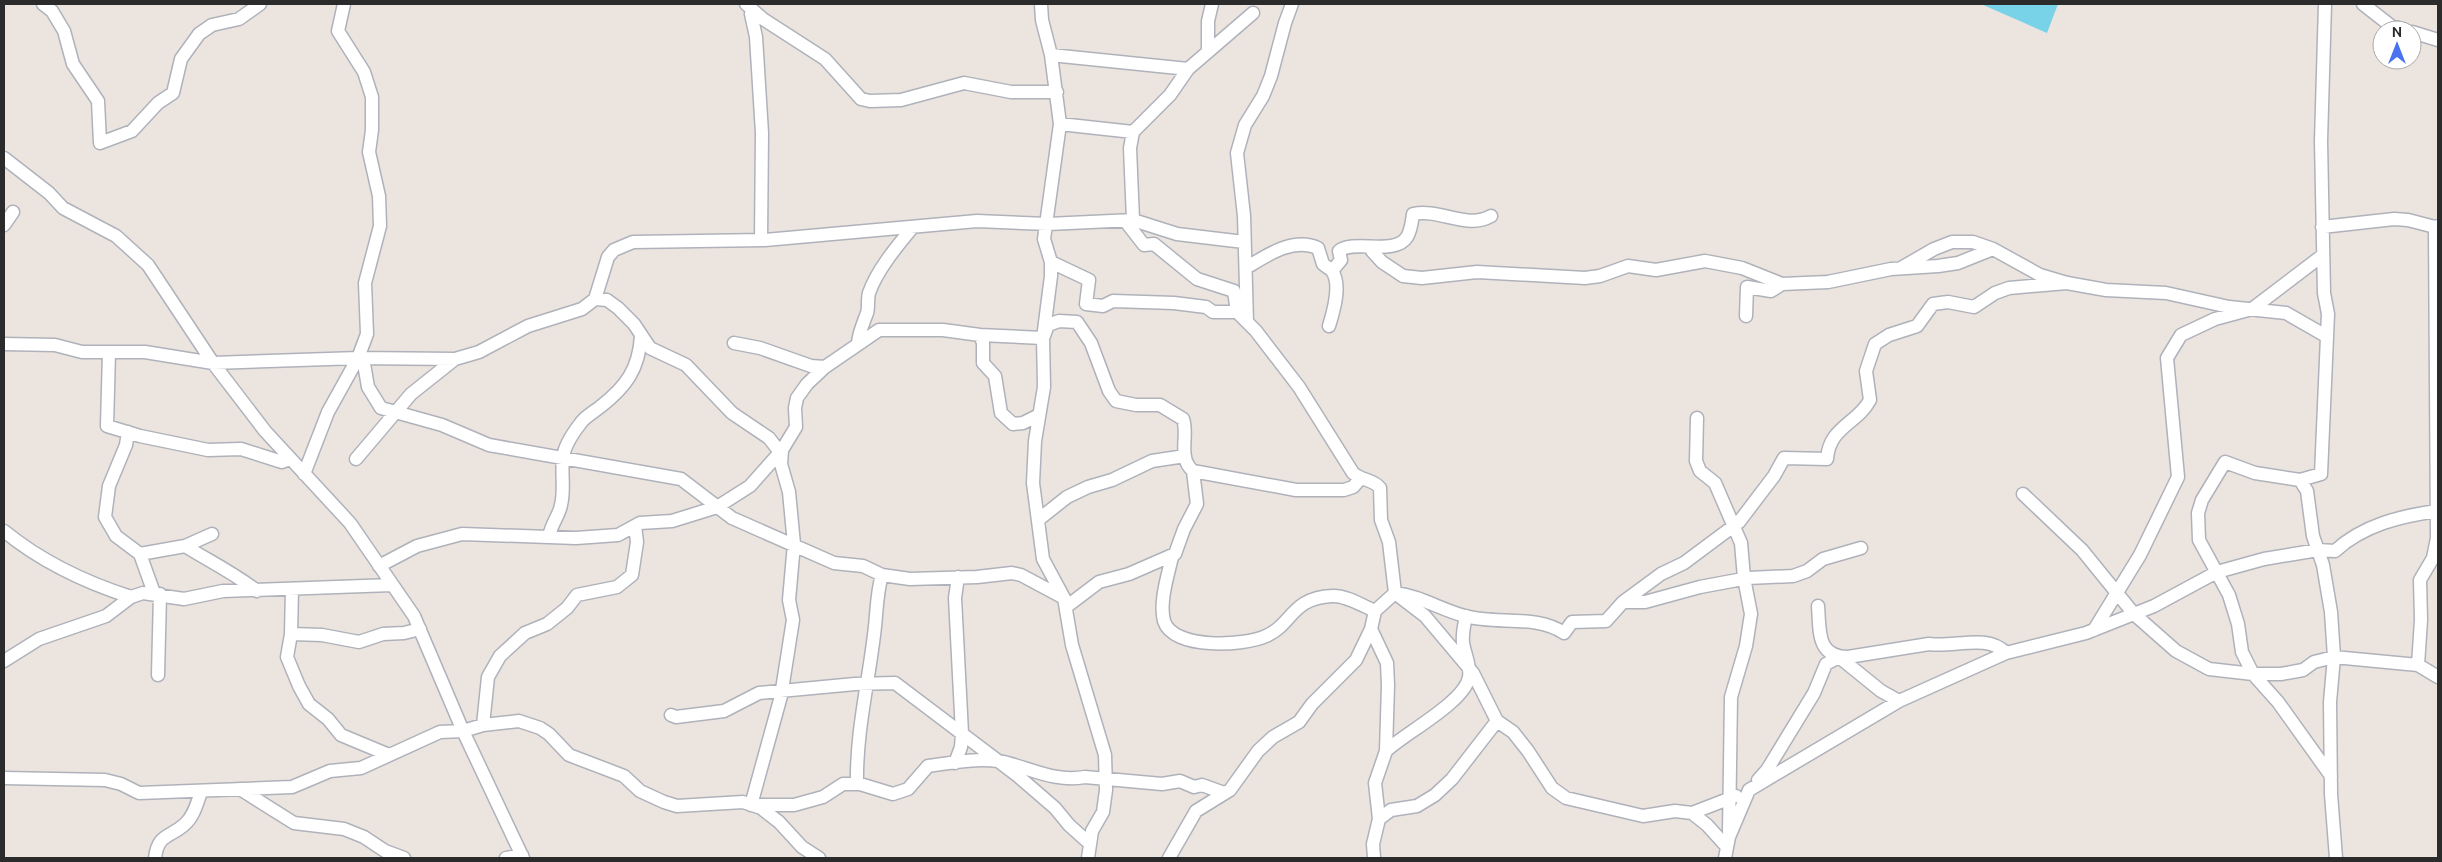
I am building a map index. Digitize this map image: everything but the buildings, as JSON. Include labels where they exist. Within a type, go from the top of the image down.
[{"type":"street","points":[[43,4],[52,11],[64,31],[73,64],[98,101],[100,143],[132,131],[158,103],[174,92],[181,59],[206,28],[239,19],[260,4]]},
{"type":"street","points":[[304,474],[328,412],[360,358],[367,334],[365,283],[378,237],[379,196],[369,152],[372,130],[372,97],[364,72],[338,31],[344,4]]},
{"type":"street","points":[[1041,4],[1044,32],[1051,55],[1057,92],[1060,124],[1048,224],[1044,239],[1051,262],[1043,339],[1044,387],[1039,416],[1033,484],[1043,559],[1065,603],[1072,645],[1104,755],[1103,812],[1092,831],[1088,858]]},
{"type":"street","points":[[1208,52],[1208,22],[1212,4]]},
{"type":"street","points":[[1247,322],[1246,268],[1237,153],[1245,125],[1263,96],[1271,76],[1292,4]]},
{"type":"street","points":[[2325,4],[2321,141],[2324,293],[2328,314],[2321,474],[2300,480],[2255,473],[2225,462],[2202,500],[2198,513],[2199,540],[2229,595],[2238,624],[2242,652],[2253,674],[2278,702],[2331,776]]},
{"type":"street","points":[[2363,4],[2383,20]]},
{"type":"street","points":[[749,9],[825,59],[862,99],[870,101],[901,100],[964,83],[1011,92],[1057,92]]},
{"type":"street","points":[[749,9],[756,37],[762,127],[761,240]]},
{"type":"street","points":[[1253,13],[1188,69],[1170,95],[1134,132],[1130,148],[1130,221],[1144,245],[1154,244],[1198,279],[1234,291],[1237,312],[1247,322],[1303,394],[1354,473],[1360,479],[1372,481],[1380,488],[1381,520],[1389,542],[1395,593],[1425,616],[1469,668],[1497,721],[1512,732],[1528,751],[1552,788],[1566,798],[1643,816],[1674,811],[1692,813],[1749,790],[1900,701],[2006,653],[2039,646],[2094,630],[2154,606],[2217,572],[2264,559],[2318,550],[2335,551],[2349,538],[2400,516],[2437,511]]},
{"type":"street","points":[[2422,35],[2438,40]]},
{"type":"street","points":[[1051,55],[1188,69]]},
{"type":"street","points":[[1060,124],[1134,132]]},
{"type":"street","points":[[4,158],[49,193],[63,208],[116,236],[148,265],[213,363],[265,431],[350,523],[414,616],[463,731],[522,857],[506,858]]},
{"type":"street","points":[[4,226],[13,212]]},
{"type":"street","points":[[1329,326],[1336,300],[1332,271],[1341,260],[1341,249],[1361,246],[1372,248],[1400,243],[1407,237],[1414,214],[1430,212],[1472,222],[1482,221],[1491,216]]},
{"type":"street","points":[[2322,227],[2394,220],[2408,220],[2437,227],[2438,533],[2433,558],[2420,580],[2421,620],[2418,665]]},
{"type":"street","points":[[4,344],[55,345],[82,352],[145,352],[177,355],[213,363],[360,358],[454,359],[479,352],[528,326],[582,309],[595,299],[608,258],[614,250],[633,242],[761,240],[977,221],[1048,224],[1130,221],[1177,234],[1244,242]]},
{"type":"street","points":[[858,343],[859,331],[867,311],[872,286],[897,247],[913,227]]},
{"type":"street","points":[[1902,268],[1934,249],[1952,242],[1973,242],[1993,249],[2040,275],[2067,284],[2106,290],[2166,293],[2229,307],[2286,313],[2326,336]]},
{"type":"street","points":[[1246,268],[1287,246],[1306,244],[1318,248],[1322,264],[1332,271]]},
{"type":"street","points":[[1372,248],[1372,251],[1382,262],[1403,276],[1422,278],[1477,272],[1585,278],[1600,276],[1628,266],[1656,270],[1705,261],[1742,268],[1782,284],[1828,282],[1902,268],[1958,263],[1993,249]]},
{"type":"street","points":[[2094,630],[2140,554],[2178,477],[2167,358],[2180,335],[2215,319],[2252,309],[2323,255]]},
{"type":"street","points":[[1051,262],[1089,280],[1086,304],[1103,306],[1113,301],[1174,303],[1206,307],[1213,312],[1237,312]]},
{"type":"street","points":[[1746,316],[1747,287],[1771,291],[1782,284]]},
{"type":"street","points":[[1169,858],[1196,811],[1224,793],[1238,780],[1258,750],[1273,737],[1299,722],[1312,704],[1356,660],[1371,629],[1375,612],[1395,593],[1413,595],[1466,616],[1551,625],[1564,633],[1572,622],[1606,620],[1624,602],[1661,574],[1684,563],[1735,525],[1774,476],[1784,458],[1827,459],[1828,448],[1836,433],[1862,411],[1870,400],[1866,371],[1872,350],[1880,340],[1917,326],[1933,304],[1948,302],[1974,307],[1995,293],[2009,288],[2067,284]]},
{"type":"street","points":[[595,299],[607,300],[618,308],[634,324],[650,348],[686,365],[732,413],[765,435],[776,447],[782,450]]},
{"type":"street","points":[[1043,339],[1048,325],[1059,321],[1077,322],[1091,343],[1109,391],[1116,400],[1136,405],[1160,405],[1183,419],[1185,456],[1187,464],[1193,471],[1198,504],[1184,529],[1178,550],[1172,556],[1129,574],[1099,582],[1065,603]]},
{"type":"street","points":[[379,566],[417,546],[462,534],[576,538],[618,535],[640,523],[672,521],[717,507],[750,486],[782,450],[796,427],[795,408],[797,398],[807,384],[825,367],[872,333],[885,330],[950,331],[1043,339]]},
{"type":"street","points":[[980,335],[983,343],[983,363],[995,376],[1001,413],[1013,424],[1023,423],[1039,416]]},
{"type":"street","points":[[549,536],[551,524],[561,507],[563,457],[581,422],[616,395],[630,376],[640,358],[641,336]]},
{"type":"street","points":[[734,343],[760,348],[811,366],[825,367]]},
{"type":"street","points":[[109,353],[107,426],[208,450],[241,449],[282,462],[290,459]]},
{"type":"street","points":[[360,358],[368,387],[381,408],[442,425],[489,445],[681,479],[732,518],[834,563],[863,566],[882,574],[910,579],[1012,573],[1021,575],[1065,603]]},
{"type":"street","points":[[356,459],[411,394],[454,359]]},
{"type":"street","points":[[1697,418],[1696,461],[1700,471],[1714,483],[1735,525],[1741,543],[1750,614],[1746,646],[1731,697],[1727,848]]},
{"type":"street","points":[[128,432],[126,445],[109,486],[105,517],[116,536],[140,554],[157,594],[158,675]]},
{"type":"street","points":[[751,805],[782,691],[793,620],[789,600],[794,544],[789,492],[781,464],[782,450]]},
{"type":"street","points":[[1038,520],[1066,497],[1088,487],[1112,480],[1152,462],[1185,456]]},
{"type":"street","points":[[1193,471],[1296,490],[1344,490],[1353,487],[1360,479]]},
{"type":"street","points":[[2300,480],[2307,491],[2313,536],[2332,612],[2334,658],[2330,702],[2331,776],[2336,858]]},
{"type":"street","points":[[2022,494],[2082,550],[2134,614],[2176,651],[2209,669],[2253,674],[2281,674],[2303,670],[2314,662],[2334,658],[2418,665],[2438,677]]},
{"type":"street","points":[[483,726],[488,677],[500,656],[525,633],[547,624],[567,608],[577,595],[617,587],[632,575],[636,542],[635,526]]},
{"type":"street","points":[[4,531],[29,552],[88,583],[131,597]]},
{"type":"street","points":[[140,554],[184,546],[212,534]]},
{"type":"street","points":[[184,546],[216,566],[236,574],[258,591]]},
{"type":"street","points":[[1624,602],[1645,602],[1700,587],[1744,578],[1793,576],[1807,571],[1823,559],[1861,548]]},
{"type":"street","points":[[1172,556],[1163,606],[1164,619],[1174,634],[1187,640],[1213,644],[1264,637],[1282,624],[1303,603],[1332,596],[1375,612]]},
{"type":"street","points":[[857,784],[856,750],[874,634],[876,594],[882,574]]},
{"type":"street","points":[[955,763],[962,747],[955,598],[958,577]]},
{"type":"street","points":[[4,661],[39,639],[106,616],[131,597],[143,593],[184,599],[211,592],[392,585]]},
{"type":"street","points":[[292,590],[291,634],[287,657],[309,704],[328,719],[341,735],[389,755]]},
{"type":"street","points":[[1818,606],[1821,638],[1824,648],[1839,657],[1881,690],[1900,701]]},
{"type":"street","points":[[1386,751],[1407,733],[1443,710],[1468,683],[1469,668],[1462,633],[1466,616]]},
{"type":"street","points":[[291,634],[322,635],[359,642],[383,634],[404,633],[420,629]]},
{"type":"street","points":[[1371,629],[1387,663],[1386,751],[1375,783],[1379,818],[1374,844],[1374,858]]},
{"type":"street","points":[[1727,848],[1749,790],[1767,770],[1814,693],[1826,664],[1839,657],[1929,644],[1941,646],[1988,642],[2000,647],[2006,653]]},
{"type":"street","points":[[671,715],[676,717],[724,711],[759,693],[865,683],[895,683],[962,732],[1055,808],[1069,825],[1089,843]]},
{"type":"street","points":[[4,778],[104,780],[121,784],[139,793],[201,792],[299,786],[322,774],[361,768],[431,735],[450,730],[463,731],[518,721],[540,728],[550,734],[569,755],[624,776],[640,792],[664,802],[677,806],[743,802],[751,805],[771,815],[802,847],[819,858]]},
{"type":"street","points":[[1379,818],[1391,810],[1417,806],[1434,795],[1452,779],[1497,721]]},
{"type":"street","points":[[751,805],[794,805],[823,797],[843,784],[857,784],[892,794],[908,789],[928,766],[998,761],[1037,774],[1073,779],[1085,776],[1162,784],[1174,780],[1194,787],[1202,786],[1224,793]]},
{"type":"street","points":[[240,789],[294,822],[344,829],[364,837],[385,851],[404,858]]},
{"type":"street","points":[[155,858],[156,847],[162,838],[186,824],[195,810],[201,792]]},
{"type":"street","points":[[1692,813],[1707,825],[1727,848]]},
{"type":"water","points":[[1981,4],[2058,4],[2047,33]]}]
